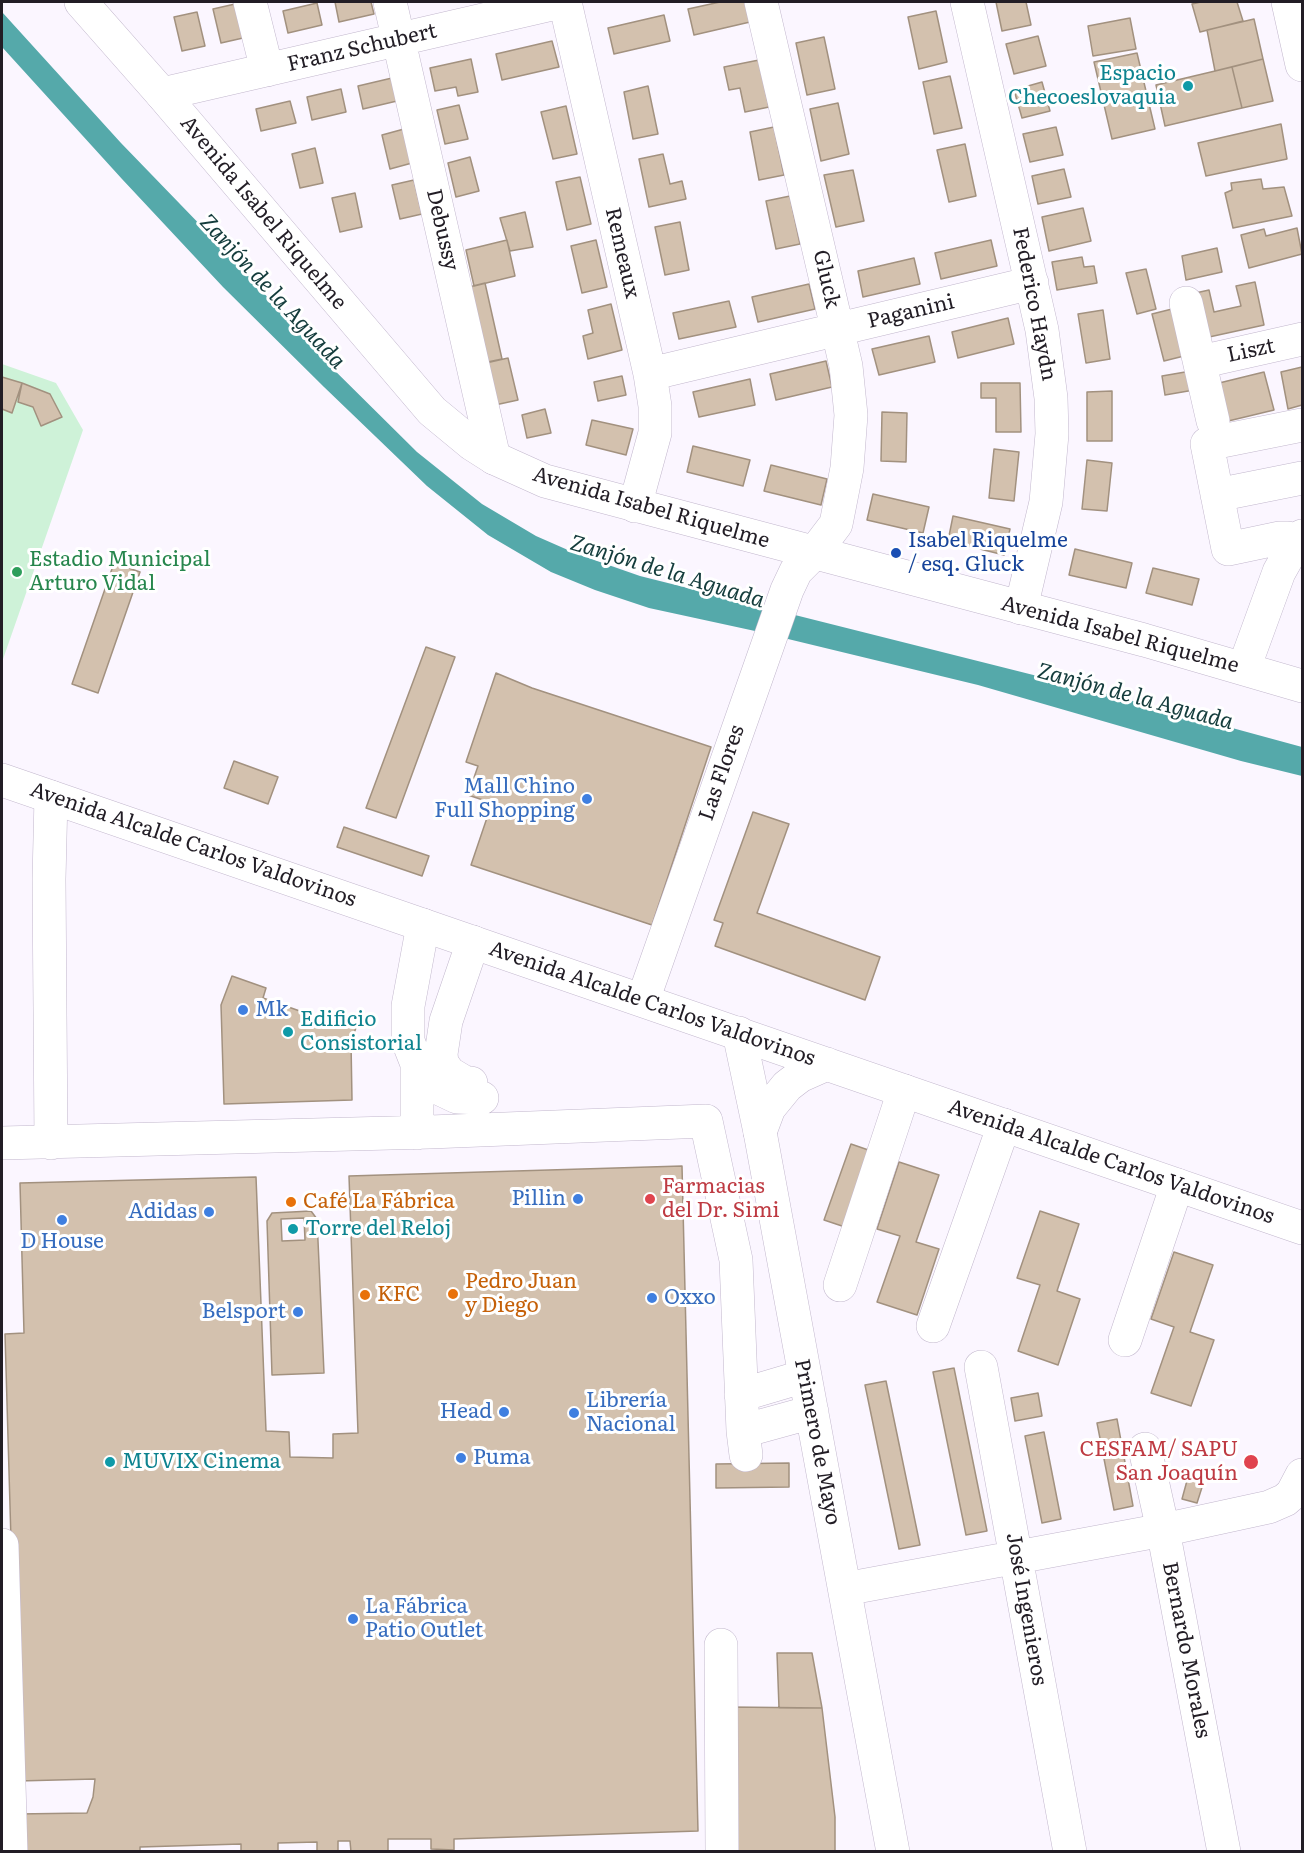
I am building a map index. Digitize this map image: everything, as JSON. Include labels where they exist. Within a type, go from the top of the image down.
[{"type":"street","points":[[250,2],[267,70]]},
{"type":"street","name":"Debussy","points":[[390,2],[494,458]]},
{"type":"street","name":"Franz Schubert","points":[[162,94],[563,2]]},
{"type":"street","name":"Remeaux","points":[[563,2],[650,374],[656,419],[655,433],[635,506]]},
{"type":"street","name":"Gluck","points":[[761,2],[838,329],[849,390],[851,415],[843,498],[836,524],[814,553]]},
{"type":"street","name":"Federico Haydn","points":[[967,2],[1032,283],[1048,364],[1052,434],[1046,502],[1021,608]]},
{"type":"street","points":[[1288,2],[1302,65]]},
{"type":"street","name":"Avenida Isabel Riquelme","points":[[92,9],[432,411],[472,444],[494,458],[545,481],[1244,668],[1302,686]]},
{"type":"street","name":"Paganini","points":[[650,374],[1032,283]]},
{"type":"street","name":"Liszt","points":[[1186,303],[1213,421]]},
{"type":"street","name":"Liszt","points":[[1200,362],[1302,339]]},
{"type":"street","points":[[1244,668],[1279,572],[1299,539],[1280,538],[1228,549],[1207,444],[1302,425]]},
{"type":"street","points":[[1217,495],[1302,478]]},
{"type":"street","name":"Las Flores","points":[[643,1000],[787,590],[796,571],[814,553]]},
{"type":"street","name":"Avenida Alcalde Carlos Valdovinos","points":[[2,780],[1302,1228]]},
{"type":"street","points":[[51,797],[49,879],[51,1143]]},
{"type":"street","points":[[423,925],[408,1006],[408,1041],[417,1064],[438,1088],[457,1097],[483,1090],[449,1073],[442,1063],[441,1054],[446,1022],[473,942]]},
{"type":"street","name":"Primero de Mayo","points":[[739,1034],[760,1132],[893,1851]]},
{"type":"street","points":[[417,1064],[417,1125]]},
{"type":"street","points":[[760,1132],[770,1108],[787,1086],[800,1076],[827,1064]]},
{"type":"street","points":[[417,1125],[444,1091]]},
{"type":"street","points":[[840,1285],[904,1091]]},
{"type":"street","points":[[2,1143],[51,1143],[417,1125],[706,1121],[736,1260],[744,1443],[812,1412]]},
{"type":"street","points":[[933,1326],[1004,1125]]},
{"type":"street","points":[[1125,1340],[1177,1185]]},
{"type":"street","name":"José Ingenieros","points":[[981,1367],[1070,1851]]},
{"type":"street","points":[[741,1395],[805,1376]]},
{"type":"street","name":"Bernardo Morales","points":[[1145,1449],[1163,1530],[1224,1851]]},
{"type":"street","points":[[845,1589],[1163,1530],[1269,1507],[1292,1494],[1302,1478]]},
{"type":"street","points":[[2,1545],[11,1851]]},
{"type":"street","points":[[722,1645],[722,1851]]},
{"type":"green space","name":"Estadio Municipal Arturo Vidal","points":[[2,364],[56,383],[83,430],[2,662]]},
{"type":"water","points":[[2,12],[121,143],[239,265],[316,352],[417,452],[482,504],[536,536],[577,554],[640,576],[1089,689],[1302,747],[1302,776],[1241,761],[978,685],[649,608],[551,572],[488,535],[427,486],[324,387],[223,287],[122,179],[2,47]]},
{"type":"building","points":[[335,2],[371,2],[374,14],[339,22]]},
{"type":"building","points":[[720,2],[745,2],[750,22],[694,35],[688,9]]},
{"type":"building","points":[[996,2],[1026,2],[1031,25],[1002,31]]},
{"type":"building","points":[[1237,2],[1243,21],[1200,32],[1192,4]]},
{"type":"building","points":[[317,3],[322,25],[288,33],[283,11]]},
{"type":"building","points":[[235,4],[243,38],[221,43],[213,9]]},
{"type":"building","points":[[936,11],[947,62],[919,69],[908,17]]},
{"type":"building","points":[[197,12],[205,46],[182,51],[174,17]]},
{"type":"building","points":[[664,15],[670,41],[614,54],[608,28]]},
{"type":"building","points":[[1130,18],[1136,49],[1093,56],[1088,26]]},
{"type":"building","points":[[1254,19],[1263,59],[1215,71],[1207,30]]},
{"type":"building","points":[[1038,36],[1046,66],[1014,74],[1006,44]]},
{"type":"building","points":[[824,37],[835,89],[807,95],[796,43]]},
{"type":"building","points":[[552,41],[559,67],[502,80],[496,54]]},
{"type":"building","points":[[1137,53],[1155,129],[1112,139],[1094,62]]},
{"type":"building","points":[[471,59],[478,92],[458,96],[456,87],[435,91],[430,68]]},
{"type":"building","points":[[1263,59],[1273,101],[1242,108],[1232,67]]},
{"type":"building","points":[[759,60],[769,107],[745,112],[740,88],[729,90],[724,67]]},
{"type":"building","points":[[1232,67],[1242,108],[1165,126],[1156,85]]},
{"type":"building","points":[[950,76],[962,128],[934,134],[923,82]]},
{"type":"building","points":[[392,78],[397,101],[363,109],[358,86]]},
{"type":"building","points":[[1042,82],[1050,111],[1022,118],[1014,90]]},
{"type":"building","points":[[648,86],[658,134],[633,139],[624,92]]},
{"type":"building","points":[[341,89],[346,112],[312,120],[307,97]]},
{"type":"building","points":[[290,101],[296,123],[261,131],[256,109]]},
{"type":"building","points":[[838,103],[849,154],[821,161],[810,109]]},
{"type":"building","points":[[459,105],[468,139],[445,144],[437,110]]},
{"type":"building","points":[[566,106],[577,154],[553,159],[541,112]]},
{"type":"building","points":[[1281,124],[1287,159],[1206,176],[1198,143]]},
{"type":"building","points":[[774,127],[784,175],[759,180],[750,132]]},
{"type":"building","points":[[1056,127],[1063,155],[1030,162],[1023,134]]},
{"type":"building","points":[[404,129],[412,163],[390,169],[382,135]]},
{"type":"building","points":[[965,144],[976,196],[949,202],[937,150]]},
{"type":"building","points":[[315,148],[323,183],[300,188],[292,154]]},
{"type":"building","points":[[663,154],[670,184],[682,181],[686,199],[649,207],[639,159]]},
{"type":"building","points":[[470,157],[479,191],[456,197],[448,163]]},
{"type":"building","points":[[1064,169],[1071,197],[1038,204],[1032,176]]},
{"type":"building","points":[[853,170],[864,221],[836,227],[824,175]]},
{"type":"building","points":[[580,177],[591,224],[567,230],[556,182]]},
{"type":"building","points":[[1261,179],[1263,189],[1284,187],[1292,216],[1233,228],[1225,193],[1232,190],[1231,183]]},
{"type":"building","points":[[414,180],[422,214],[400,219],[392,185]]},
{"type":"building","points":[[355,193],[362,227],[340,232],[332,198]]},
{"type":"building","points":[[790,196],[800,244],[776,249],[766,201]]},
{"type":"building","points":[[1083,208],[1091,241],[1049,251],[1042,217]]},
{"type":"building","points":[[525,212],[533,247],[510,251],[500,218]]},
{"type":"building","points":[[680,222],[689,270],[665,275],[655,227]]},
{"type":"building","points":[[1297,228],[1302,254],[1249,268],[1241,235],[1264,229],[1266,236]]},
{"type":"building","points":[[507,240],[515,276],[474,286],[466,250]]},
{"type":"building","points":[[596,240],[607,287],[582,293],[571,246]]},
{"type":"building","points":[[991,240],[997,266],[941,279],[935,253]]},
{"type":"building","points":[[1217,248],[1222,272],[1186,280],[1182,256]]},
{"type":"building","points":[[1082,257],[1084,267],[1094,266],[1097,283],[1057,290],[1052,262]]},
{"type":"building","points":[[914,258],[920,284],[863,297],[858,271]]},
{"type":"building","points":[[1146,269],[1156,309],[1137,314],[1126,273]]},
{"type":"building","points":[[1255,282],[1264,325],[1200,339],[1191,294],[1209,290],[1214,312],[1241,306],[1236,286]]},
{"type":"building","points":[[485,283],[502,359],[478,364],[461,289]]},
{"type":"building","points":[[809,284],[815,309],[758,322],[752,297]]},
{"type":"building","points":[[729,301],[736,327],[679,339],[673,313]]},
{"type":"building","points":[[611,304],[622,350],[588,359],[583,336],[593,333],[588,310]]},
{"type":"building","points":[[1176,308],[1188,355],[1164,361],[1152,314]]},
{"type":"building","points":[[1103,310],[1110,359],[1086,363],[1078,314]]},
{"type":"building","points":[[1008,318],[1014,344],[958,358],[952,332]]},
{"type":"building","points":[[929,336],[935,362],[879,375],[872,349]]},
{"type":"building","points":[[508,358],[518,400],[495,405],[486,363]]},
{"type":"building","points":[[826,361],[832,387],[776,400],[770,374]]},
{"type":"building","points":[[1302,367],[1302,405],[1288,409],[1281,372]]},
{"type":"building","points":[[1191,371],[1194,390],[1165,395],[1162,376]]},
{"type":"building","points":[[1264,372],[1274,410],[1220,423],[1211,385]]},
{"type":"building","points":[[622,376],[626,395],[598,401],[594,382]]},
{"type":"building","points":[[2,377],[22,383],[12,413],[2,409]]},
{"type":"building","points":[[750,379],[755,405],[699,417],[693,392]]},
{"type":"building","points":[[22,383],[50,394],[62,417],[41,426],[33,407],[18,402]]},
{"type":"building","points":[[981,383],[1020,383],[1021,432],[996,432],[996,398],[981,398]]},
{"type":"building","points":[[1112,391],[1112,441],[1087,441],[1087,392]]},
{"type":"building","points":[[545,409],[551,433],[527,438],[522,415]]},
{"type":"building","points":[[882,412],[907,413],[906,462],[881,461]]},
{"type":"building","points":[[592,420],[633,429],[626,455],[586,445]]},
{"type":"building","points":[[693,446],[750,460],[743,486],[687,472]]},
{"type":"building","points":[[994,449],[1019,452],[1014,501],[989,498]]},
{"type":"building","points":[[1087,460],[1112,463],[1107,511],[1082,509]]},
{"type":"building","points":[[771,465],[827,479],[821,505],[764,491]]},
{"type":"building","points":[[873,494],[929,507],[923,533],[867,520]]},
{"type":"building","points":[[953,516],[1010,529],[1004,555],[948,541]]},
{"type":"building","points":[[1075,549],[1132,563],[1126,588],[1069,575]]},
{"type":"building","points":[[114,563],[140,572],[98,693],[72,684]]},
{"type":"building","points":[[1153,568],[1199,579],[1192,605],[1146,593]]},
{"type":"building","points":[[426,647],[455,657],[396,818],[366,808]]},
{"type":"building","name":"Mall Chino Full Shopping","points":[[496,673],[532,688],[711,747],[652,925],[471,865],[492,803],[468,795],[478,766],[466,762]]},
{"type":"building","points":[[234,761],[278,777],[268,804],[224,788]]},
{"type":"building","points":[[753,812],[789,824],[757,913],[880,957],[865,1000],[715,946],[723,923],[714,920]]},
{"type":"building","points":[[344,827],[429,856],[422,876],[337,847]]},
{"type":"building","name":"Edificio Consistorial","points":[[232,976],[266,988],[263,998],[328,1021],[331,1013],[358,1022],[351,1042],[352,1100],[224,1104],[221,1005]]},
{"type":"building","points":[[851,1144],[877,1153],[851,1229],[824,1220]]},
{"type":"building","points":[[899,1162],[939,1175],[916,1242],[939,1249],[917,1315],[877,1302],[900,1236],[877,1229]]},
{"type":"building","name":"La Fábrica Patio Outlet","points":[[682,1166],[698,1831],[454,1839],[454,1850],[431,1849],[431,1839],[388,1839],[388,1851],[351,1852],[350,1841],[338,1841],[338,1852],[317,1852],[317,1842],[278,1843],[278,1852],[241,1852],[241,1844],[140,1847],[140,1852],[17,1852],[17,1814],[87,1813],[93,1797],[95,1779],[18,1781],[5,1334],[24,1333],[20,1183],[256,1177],[266,1431],[289,1432],[290,1457],[333,1458],[333,1434],[358,1433],[349,1176]]},
{"type":"building","points":[[311,1211],[317,1219],[324,1373],[272,1375],[267,1221],[272,1213]]},
{"type":"building","points":[[1040,1211],[1079,1224],[1057,1291],[1080,1299],[1058,1365],[1018,1351],[1040,1285],[1017,1278]]},
{"type":"building","name":"Torre del Reloj","points":[[304,1218],[305,1240],[282,1241],[281,1219]]},
{"type":"building","points":[[1174,1252],[1213,1265],[1190,1332],[1214,1340],[1191,1406],[1151,1393],[1174,1327],[1151,1319]]},
{"type":"building","points":[[954,1368],[987,1531],[966,1535],[933,1372]]},
{"type":"building","points":[[886,1381],[920,1545],[899,1549],[865,1385]]},
{"type":"building","points":[[1038,1393],[1042,1416],[1015,1421],[1011,1398]]},
{"type":"building","points":[[1117,1419],[1133,1506],[1114,1510],[1097,1423]]},
{"type":"building","points":[[1044,1432],[1061,1519],[1042,1523],[1025,1436]]},
{"type":"building","points":[[789,1463],[789,1487],[716,1488],[716,1464]]},
{"type":"building","points":[[1188,1477],[1204,1481],[1197,1503],[1182,1499]]},
{"type":"building","points":[[777,1653],[812,1653],[822,1708],[779,1708]]},
{"type":"building","points":[[729,1707],[822,1708],[835,1817],[835,1852],[727,1852]]},
{"type":"place","name":"Espacio Checoeslovaquia","points":[[1188,86]]},
{"type":"place","name":"Isabel Riquelme / esq. Gluck","points":[[896,553]]},
{"type":"place","name":"Estadio Municipal Arturo Vidal","points":[[17,572]]},
{"type":"place","name":"Mall Chino Full Shopping","points":[[587,799]]},
{"type":"place","name":"Mk","points":[[243,1010]]},
{"type":"place","name":"Edificio Consistorial","points":[[288,1032]]},
{"type":"place","name":"Pillin","points":[[578,1199]]},
{"type":"place","name":"Farmacias del Dr. Simi","points":[[650,1199]]},
{"type":"place","name":"Café La Fábrica","points":[[291,1202]]},
{"type":"place","name":"Adidas","points":[[209,1212]]},
{"type":"place","name":"D House","points":[[62,1220]]},
{"type":"place","name":"Torre del Reloj","points":[[293,1229]]},
{"type":"place","name":"Pedro Juan y Diego","points":[[453,1294]]},
{"type":"place","name":"KFC","points":[[365,1295]]},
{"type":"place","name":"Oxxo","points":[[652,1298]]},
{"type":"place","name":"Belsport","points":[[298,1312]]},
{"type":"place","name":"Head","points":[[504,1412]]},
{"type":"place","name":"Librería Nacional","points":[[574,1413]]},
{"type":"place","name":"Puma","points":[[461,1458]]},
{"type":"place","name":"MUVIX Cinema","points":[[110,1462]]},
{"type":"place","name":"CESFAM/ SAPU San Joaquín","points":[[1251,1462]]},
{"type":"place","name":"La Fábrica Patio Outlet","points":[[353,1619]]},
{"type":"water label","name":"Zanjón de la Aguada","points":[[272,292]]},
{"type":"water label","name":"Zanjón de la Aguada","points":[[667,572]]},
{"type":"water label","name":"Zanjón de la Aguada","points":[[1135,697]]}]
